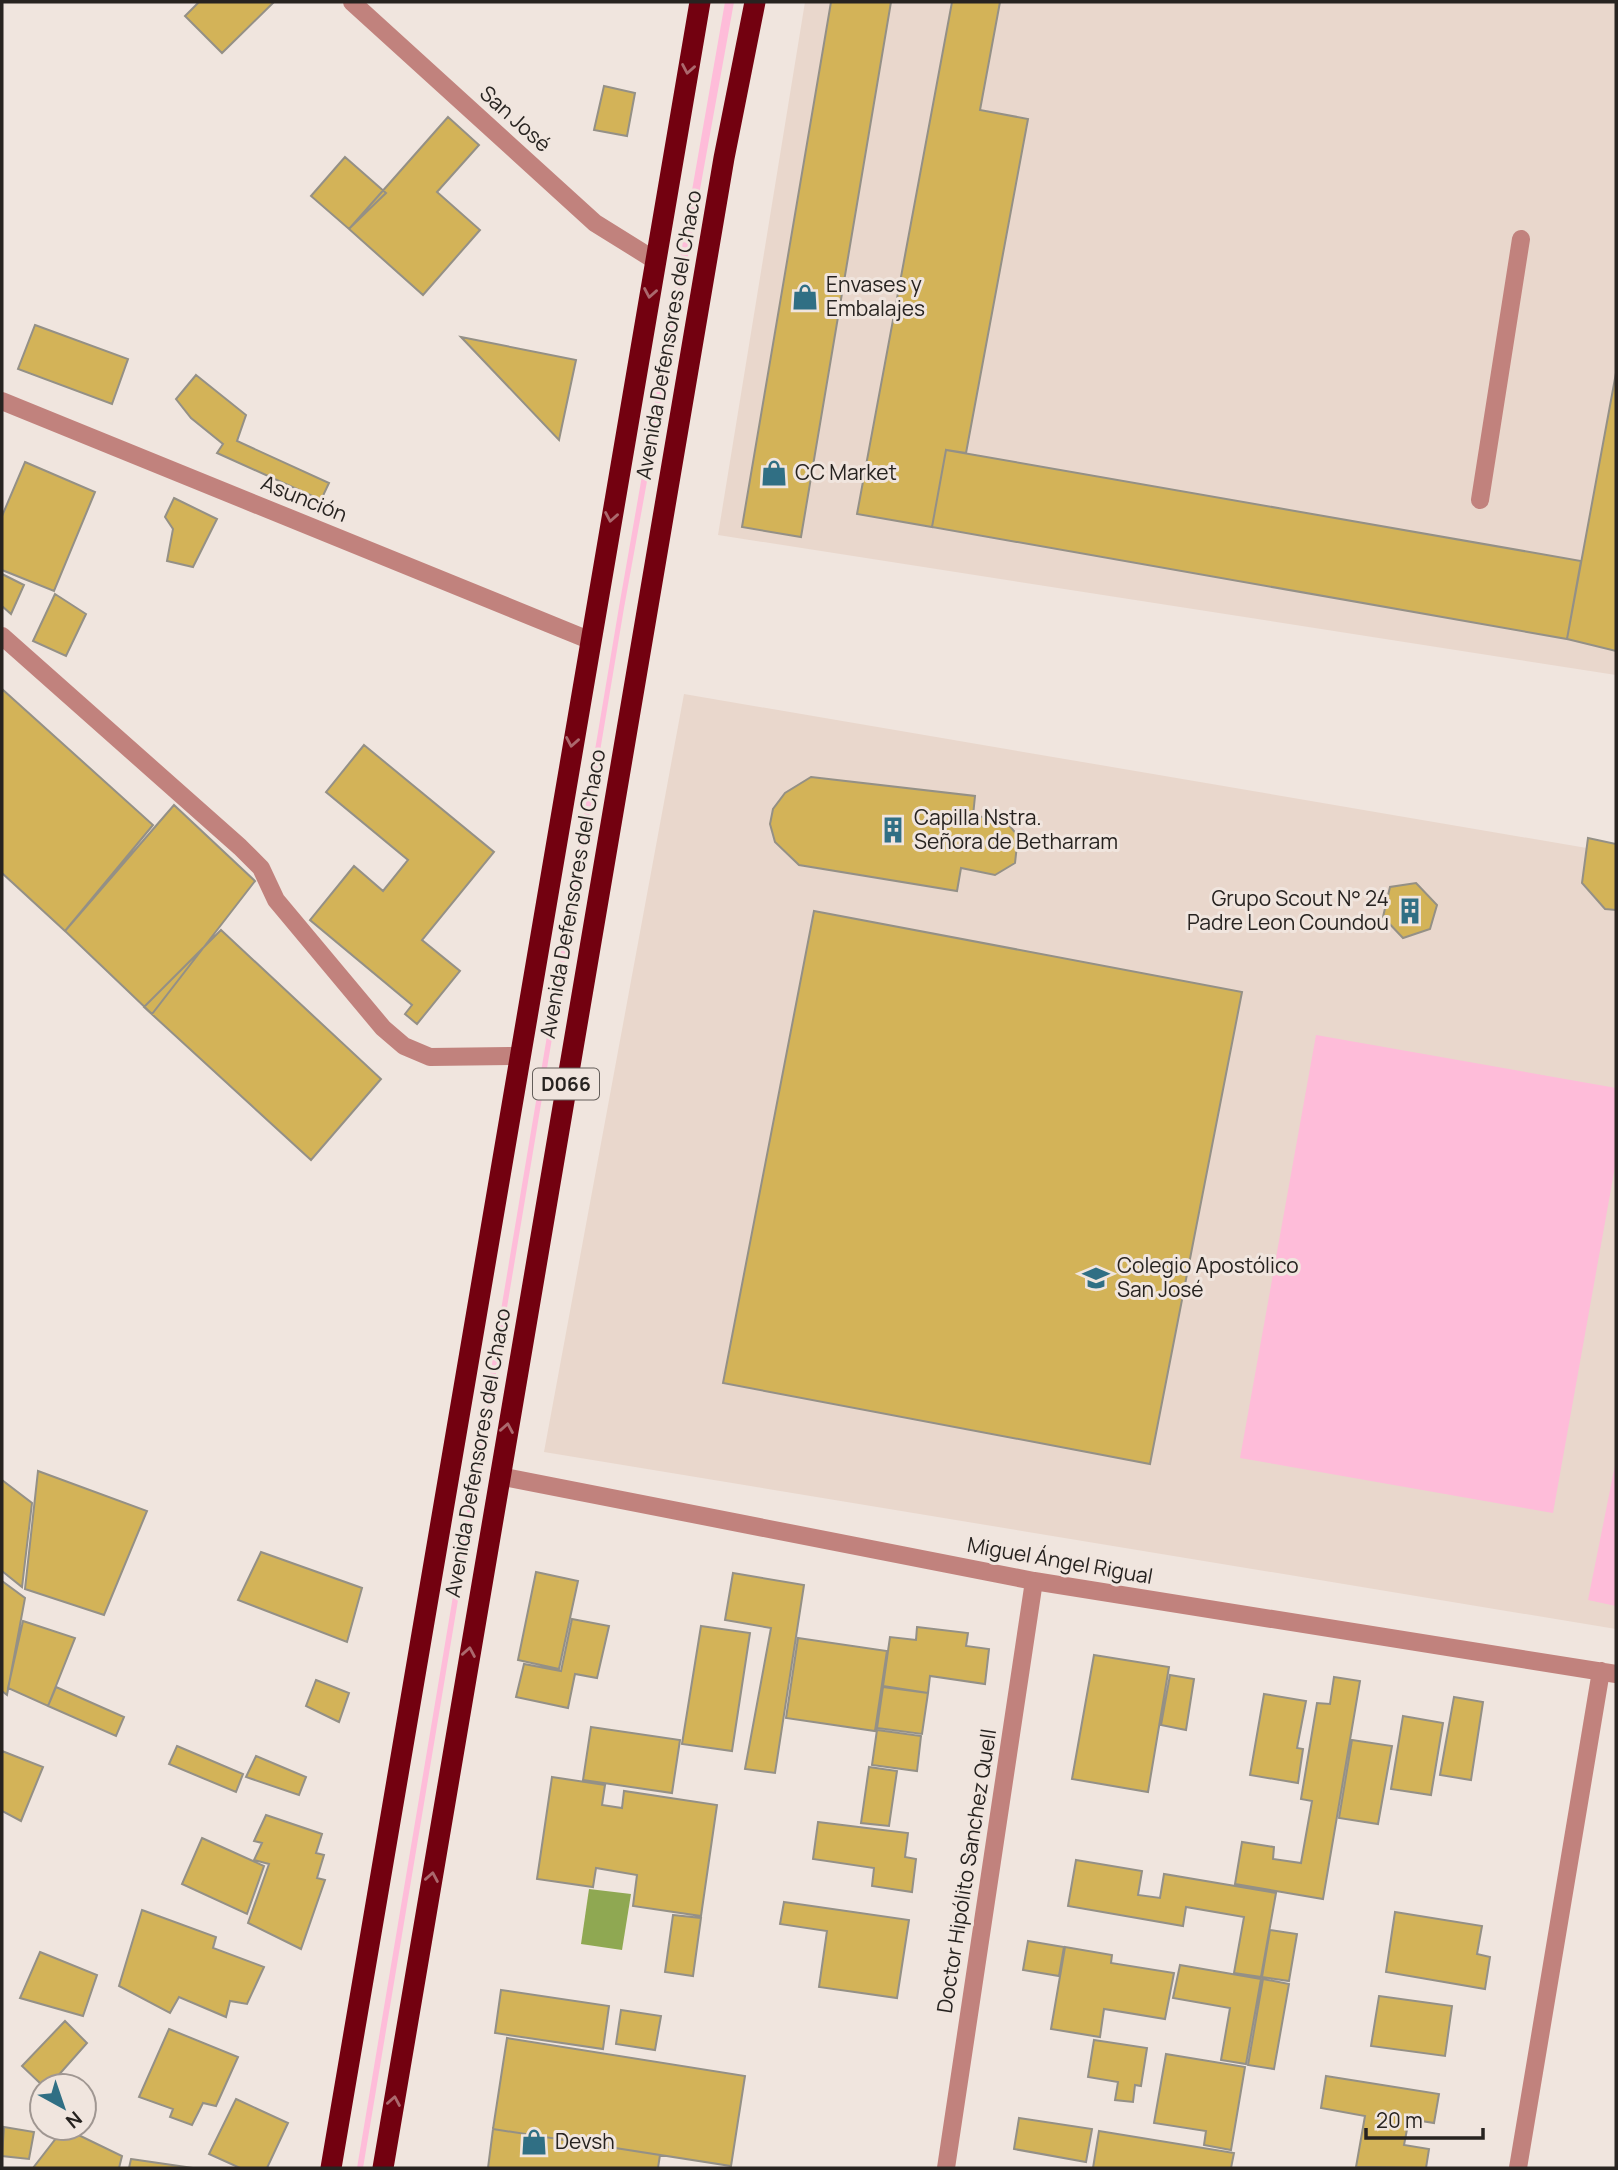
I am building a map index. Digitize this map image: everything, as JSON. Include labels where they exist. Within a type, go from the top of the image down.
[{"type":"highway","name":"Avenida Defensores del Chaco","points":[[331,2168],[589,640],[700,2]]},
{"type":"highway","name":"Avenida Defensores del Chaco","points":[[383,2168],[724,158],[755,2]]},
{"type":"street","name":"San José","points":[[352,2],[596,223],[656,261]]},
{"type":"street","points":[[1480,500],[1521,239]]},
{"type":"street","name":"Asunción","points":[[2,401],[589,640]]},
{"type":"street","points":[[2,636],[261,868],[276,900],[383,1028],[404,1046],[430,1057],[519,1056]]},
{"type":"street","name":"Miguel Ángel Rigual","points":[[499,1476],[1034,1581],[1609,1673]]},
{"type":"street","name":"Doctor Hipólito Sanchez Quell","points":[[946,2168],[1034,1581]]},
{"type":"street","points":[[1518,2168],[1609,1673]]},
{"type":"shaded area","points":[[725,2],[734,2],[624,608],[363,2168],[357,2168],[619,607]]},
{"type":"shaded area","points":[[805,2],[1616,2],[1616,675],[718,535]]},
{"type":"shaded area","name":"Colegio Apostólico San José","points":[[684,694],[1616,853],[1616,1629],[544,1452]]},
{"type":"shaded area","points":[[1316,1035],[1616,1088],[1616,1161],[1553,1513],[1240,1458]]},
{"type":"shaded area","points":[[1616,1460],[1616,1606],[1588,1600]]},
{"type":"shaded area","points":[[589,1889],[631,1894],[622,1950],[581,1944]]},
{"type":"building","points":[[199,2],[274,2],[222,53],[185,16]]},
{"type":"building","points":[[831,2],[891,2],[801,537],[742,527]]},
{"type":"building","points":[[952,2],[1000,2],[980,110],[1028,119],[966,453],[946,450],[932,527],[857,514]]},
{"type":"building","points":[[604,86],[635,93],[627,136],[594,130]]},
{"type":"building","points":[[448,117],[479,145],[437,192],[480,230],[423,295],[349,229]]},
{"type":"building","points":[[345,157],[386,193],[349,229],[311,196]]},
{"type":"building","points":[[35,325],[128,359],[112,404],[18,369]]},
{"type":"building","points":[[461,337],[576,360],[559,440]]},
{"type":"building","points":[[1616,373],[1616,651],[1567,639]]},
{"type":"building","points":[[196,375],[246,415],[237,441],[329,483],[321,500],[217,453],[223,444],[191,418],[176,399]]},
{"type":"building","points":[[946,450],[1581,561],[1567,639],[932,527]]},
{"type":"building","points":[[25,462],[95,492],[54,591],[2,570],[2,516]]},
{"type":"building","points":[[174,498],[217,519],[193,567],[167,561],[173,529],[165,517]]},
{"type":"building","points":[[2,574],[24,585],[11,614],[2,606]]},
{"type":"building","points":[[55,594],[86,614],[66,656],[33,641]]},
{"type":"building","points":[[2,689],[153,825],[65,931],[2,873]]},
{"type":"building","points":[[364,745],[494,852],[422,940],[460,971],[417,1024],[405,1014],[412,1005],[310,920],[354,866],[383,891],[408,860],[326,792]]},
{"type":"building","name":"Capilla Nstra. Señora de Betharram","points":[[811,777],[975,796],[973,816],[1004,819],[1018,836],[1015,863],[995,875],[961,868],[957,891],[799,865],[775,842],[770,824],[773,809],[785,793]]},
{"type":"building","points":[[174,805],[255,881],[152,1014],[65,931]]},
{"type":"building","points":[[1588,838],[1616,844],[1616,910],[1605,909],[1582,883]]},
{"type":"building","name":"Grupo Scout N° 24 Padre Leon Coundou","points":[[1416,883],[1437,905],[1430,929],[1403,938],[1383,917],[1390,887]]},
{"type":"building","name":"Colegio Apostólico San José","points":[[814,911],[1242,992],[1150,1464],[723,1383]]},
{"type":"building","points":[[221,930],[381,1079],[311,1160],[144,1007]]},
{"type":"building","points":[[38,1471],[147,1511],[104,1615],[25,1589]]},
{"type":"building","points":[[2,1480],[32,1503],[22,1587],[2,1571]]},
{"type":"building","points":[[261,1552],[362,1588],[347,1642],[238,1600]]},
{"type":"building","points":[[536,1572],[578,1581],[559,1669],[518,1660]]},
{"type":"building","points":[[733,1573],[804,1585],[775,1773],[745,1769],[771,1628],[725,1620]]},
{"type":"building","points":[[2,1581],[25,1598],[7,1695],[2,1691]]},
{"type":"building","points":[[572,1619],[609,1626],[597,1678],[575,1674],[568,1708],[516,1697],[524,1664],[561,1671]]},
{"type":"building","points":[[23,1621],[75,1638],[48,1706],[8,1688]]},
{"type":"building","points":[[701,1626],[750,1633],[732,1751],[682,1744]]},
{"type":"building","points":[[917,1627],[968,1633],[966,1646],[989,1649],[985,1684],[930,1676],[928,1693],[883,1686],[890,1637],[916,1640]]},
{"type":"building","points":[[798,1638],[887,1651],[875,1731],[786,1718]]},
{"type":"building","points":[[1094,1655],[1169,1667],[1148,1792],[1072,1779]]},
{"type":"building","points":[[1170,1675],[1194,1679],[1186,1730],[1161,1725]]},
{"type":"building","points":[[1334,1677],[1360,1681],[1323,1899],[1235,1884],[1242,1842],[1274,1847],[1273,1859],[1301,1863],[1312,1801],[1301,1799],[1317,1703],[1330,1704]]},
{"type":"building","points":[[316,1680],[349,1693],[339,1722],[306,1706]]},
{"type":"building","points":[[56,1687],[124,1717],[116,1736],[48,1706]]},
{"type":"building","points":[[883,1687],[928,1693],[922,1734],[877,1728]]},
{"type":"building","points":[[1264,1694],[1306,1701],[1297,1748],[1303,1749],[1298,1783],[1250,1775]]},
{"type":"building","points":[[1454,1697],[1483,1702],[1471,1780],[1440,1775]]},
{"type":"building","points":[[1403,1716],[1443,1723],[1431,1795],[1391,1789]]},
{"type":"building","points":[[591,1727],[680,1740],[672,1793],[583,1780]]},
{"type":"building","points":[[877,1730],[921,1736],[917,1771],[872,1765]]},
{"type":"building","points":[[1352,1740],[1392,1746],[1378,1824],[1339,1818]]},
{"type":"building","points":[[177,1746],[243,1774],[236,1792],[169,1764]]},
{"type":"building","points":[[2,1751],[43,1767],[21,1821],[2,1811]]},
{"type":"building","points":[[256,1756],[306,1777],[299,1795],[246,1777]]},
{"type":"building","points":[[869,1767],[897,1771],[889,1826],[861,1823]]},
{"type":"building","points":[[552,1777],[605,1785],[602,1805],[622,1808],[624,1791],[717,1805],[701,1916],[633,1906],[637,1875],[596,1868],[593,1887],[537,1879]]},
{"type":"building","points":[[266,1815],[322,1834],[316,1853],[324,1855],[317,1878],[325,1880],[301,1949],[248,1923],[269,1864],[254,1860],[262,1843],[254,1841]]},
{"type":"building","points":[[818,1822],[908,1833],[905,1857],[916,1859],[912,1892],[872,1886],[874,1868],[813,1859]]},
{"type":"building","points":[[202,1838],[264,1866],[247,1914],[182,1884]]},
{"type":"building","points":[[1076,1860],[1142,1871],[1138,1895],[1160,1898],[1164,1874],[1276,1893],[1261,1977],[1234,1973],[1244,1917],[1186,1907],[1183,1926],[1068,1906]]},
{"type":"building","points":[[784,1902],[909,1920],[897,1998],[819,1987],[827,1931],[780,1924]]},
{"type":"building","points":[[142,1910],[216,1937],[213,1948],[264,1967],[247,2004],[230,2001],[226,2017],[179,1997],[170,2013],[119,1986]]},
{"type":"building","points":[[1395,1912],[1482,1926],[1477,1954],[1490,1957],[1485,1989],[1386,1972]]},
{"type":"building","points":[[673,1915],[701,1918],[693,1976],[665,1972]]},
{"type":"building","points":[[1270,1930],[1297,1934],[1289,1981],[1262,1977]]},
{"type":"building","points":[[1028,1941],[1064,1947],[1059,1976],[1023,1970]]},
{"type":"building","points":[[1065,1947],[1112,1955],[1111,1963],[1174,1973],[1165,2019],[1104,2009],[1100,2037],[1051,2029]]},
{"type":"building","points":[[40,1952],[97,1975],[83,2016],[20,1998]]},
{"type":"building","points":[[1180,1965],[1261,1979],[1246,2064],[1221,2060],[1230,2008],[1173,1998]]},
{"type":"building","points":[[1263,1979],[1289,1984],[1274,2069],[1248,2065]]},
{"type":"building","points":[[501,1990],[609,2006],[603,2049],[495,2033]]},
{"type":"building","points":[[1379,1996],[1452,2006],[1445,2056],[1371,2046]]},
{"type":"building","points":[[621,2010],[661,2016],[655,2050],[616,2044]]},
{"type":"building","points":[[65,2021],[87,2043],[61,2072],[28,2072],[22,2066]]},
{"type":"building","points":[[169,2029],[238,2057],[216,2106],[203,2103],[192,2125],[170,2117],[173,2109],[139,2097]]},
{"type":"building","points":[[507,2038],[745,2076],[731,2166],[493,2129]]},
{"type":"building","points":[[1094,2040],[1147,2048],[1141,2086],[1135,2085],[1133,2102],[1115,2100],[1118,2082],[1088,2077]]},
{"type":"building","points":[[1166,2054],[1245,2067],[1231,2150],[1204,2145],[1206,2131],[1154,2123]]},
{"type":"building","points":[[1326,2076],[1439,2094],[1434,2123],[1409,2119],[1404,2145],[1429,2149],[1426,2168],[1356,2167],[1365,2116],[1321,2108]]},
{"type":"building","points":[[236,2099],[288,2123],[267,2168],[240,2168],[209,2154]]},
{"type":"building","points":[[1019,2118],[1092,2129],[1086,2162],[1014,2149]]},
{"type":"building","points":[[4,2127],[28,2131],[28,2142],[32,2142],[29,2159],[2,2156]]},
{"type":"building","name":"Devsh","points":[[493,2129],[660,2155],[658,2168],[488,2168]]},
{"type":"building","points":[[1099,2131],[1234,2153],[1231,2168],[1093,2168]]},
{"type":"building","points":[[53,2142],[93,2142],[122,2156],[119,2168],[33,2168]]},
{"type":"building","points":[[131,2159],[193,2168],[129,2168]]},
{"type":"place","name":"Envases y Embalajes","points":[[805,297]]},
{"type":"place","name":"CC Market","points":[[774,473]]},
{"type":"place","name":"Capilla Nstra. Señora de Betharram","points":[[893,830]]},
{"type":"place","name":"Grupo Scout N° 24 Padre Leon Coundou","points":[[1410,911]]},
{"type":"place","name":"Colegio Apostólico San José","points":[[1096,1278]]},
{"type":"place","name":"Devsh","points":[[534,2142]]}]
